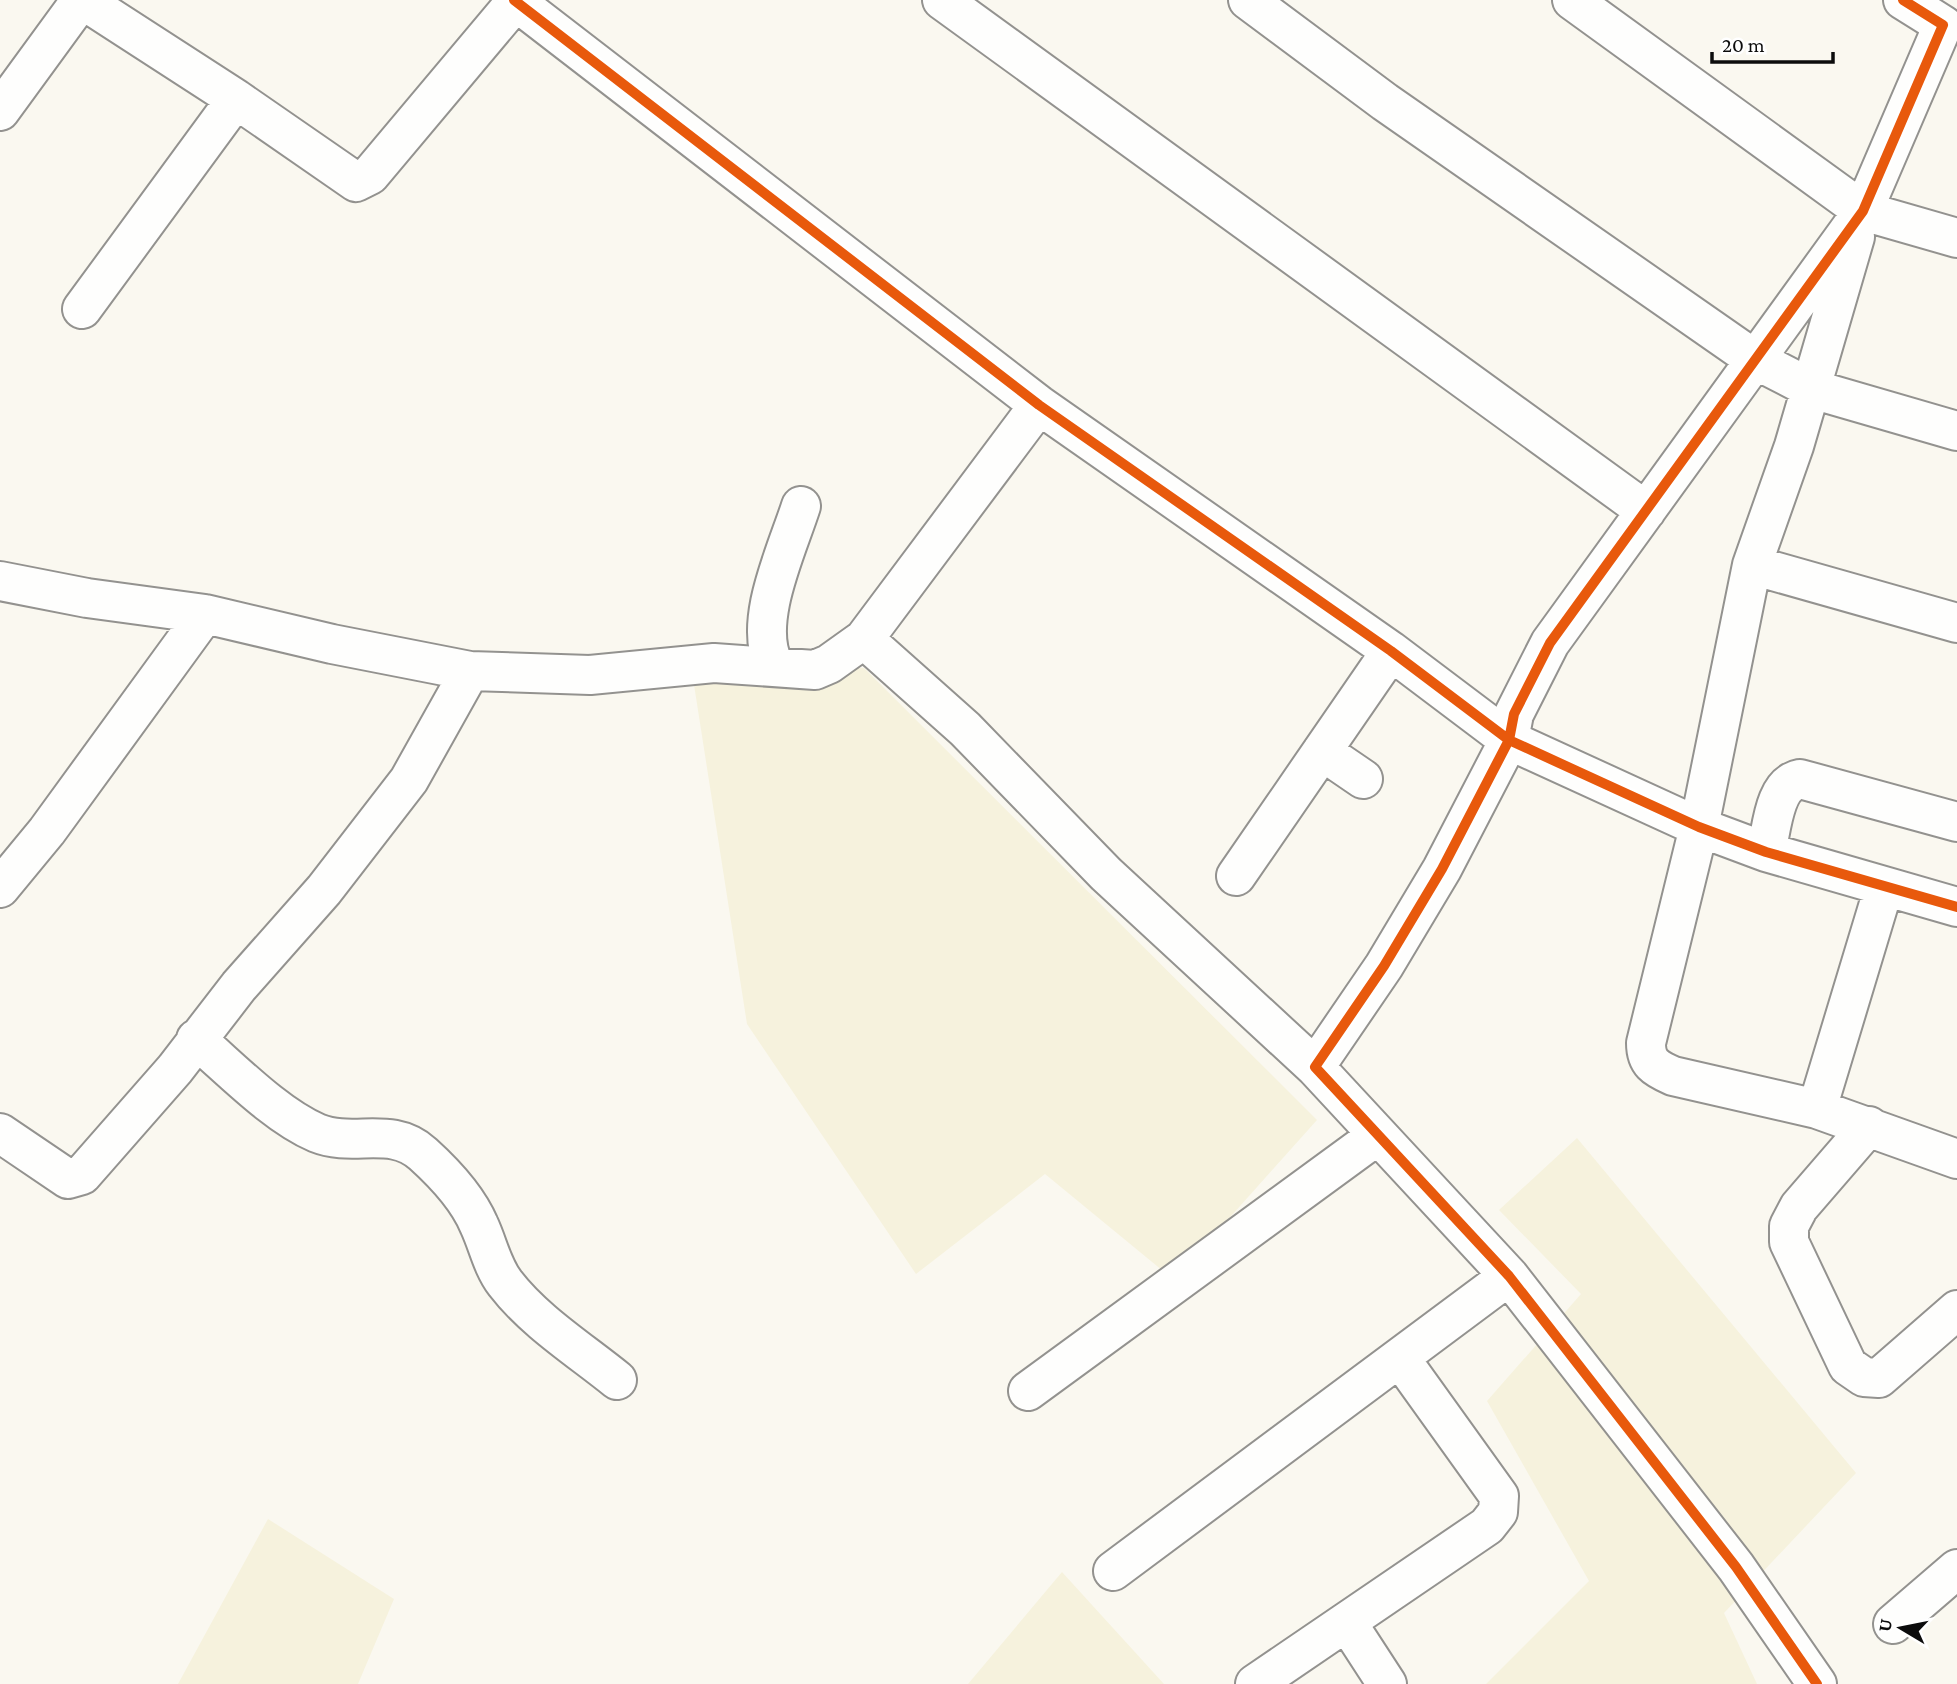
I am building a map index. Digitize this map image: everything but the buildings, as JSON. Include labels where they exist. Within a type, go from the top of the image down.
[{"type":"street","points":[[0,111],[82,0],[236,99],[356,183],[363,180],[516,0],[1039,405],[1391,651],[1509,740],[1699,827],[1766,852],[1957,907]]},
{"type":"street","points":[[942,0],[1646,511]]},
{"type":"street","points":[[1248,0],[1385,102],[1754,359],[1812,388],[1957,431]]},
{"type":"street","points":[[1572,0],[1863,211],[1957,238]]},
{"type":"street","points":[[1903,0],[1952,19],[1863,211],[1812,388],[1752,565],[1699,827],[1646,1043],[1648,1060],[1659,1070],[1673,1076],[1817,1109],[1957,1159]]},
{"type":"street","points":[[82,309],[236,99]]},
{"type":"street","points":[[1315,1066],[1384,966],[1443,869],[1509,740],[1514,714],[1550,643],[1863,211]]},
{"type":"street","points":[[0,581],[87,598],[205,614],[332,644],[470,671],[590,675],[714,663],[774,665],[787,670],[815,670],[829,664],[864,639],[1039,405]]},
{"type":"street","points":[[774,665],[767,650],[767,619],[801,506]]},
{"type":"street","points":[[1752,565],[1957,623]]},
{"type":"street","points":[[0,888],[47,831],[205,614]]},
{"type":"street","points":[[864,639],[965,729],[1106,874],[1315,1066],[1509,1276],[1736,1567],[1817,1684]]},
{"type":"street","points":[[1236,876],[1391,651]]},
{"type":"street","points":[[0,1133],[64,1177],[76,1178],[175,1069],[195,1039],[324,890],[409,780],[470,671]]},
{"type":"street","points":[[1322,751],[1363,779]]},
{"type":"street","points":[[1766,852],[1782,790],[1793,780],[1800,779],[1957,822]]},
{"type":"street","points":[[1817,1109],[1884,887]]},
{"type":"street","points":[[195,1039],[304,1127],[333,1137],[387,1137],[404,1141],[423,1154],[463,1198],[479,1224],[504,1281],[523,1303],[617,1380]]},
{"type":"street","points":[[1869,1126],[1799,1207],[1789,1226],[1789,1242],[1848,1366],[1864,1377],[1879,1378],[1957,1310]]},
{"type":"street","points":[[1028,1391],[1378,1135]]},
{"type":"street","points":[[1113,1571],[1509,1276]]},
{"type":"street","points":[[1255,1684],[1348,1624],[1487,1526],[1498,1512],[1499,1496],[1400,1358]]},
{"type":"street","points":[[1893,1624],[1957,1569]]},
{"type":"street","points":[[1348,1624],[1387,1684]]},
{"type":"shaded area","points":[[690,659],[864,668],[1317,1120],[1174,1280],[1045,1174],[916,1274],[747,1024]]},
{"type":"shaded area","points":[[1577,1138],[1856,1473],[1724,1613],[1757,1684],[1486,1684],[1589,1581],[1487,1401],[1581,1294],[1499,1210]]},
{"type":"shaded area","points":[[268,1519],[394,1599],[358,1684],[178,1684]]},
{"type":"shaded area","points":[[1062,1572],[1164,1684],[968,1684]]},
{"type":"cycle path","points":[[514,0],[1039,405],[1391,651],[1509,740],[1699,827],[1766,852],[1957,907]]},
{"type":"cycle path","points":[[1817,1684],[1736,1567],[1509,1276],[1315,1067],[1384,966],[1442,869],[1509,740],[1514,714],[1550,643],[1863,211],[1943,25],[1903,0]]}]
